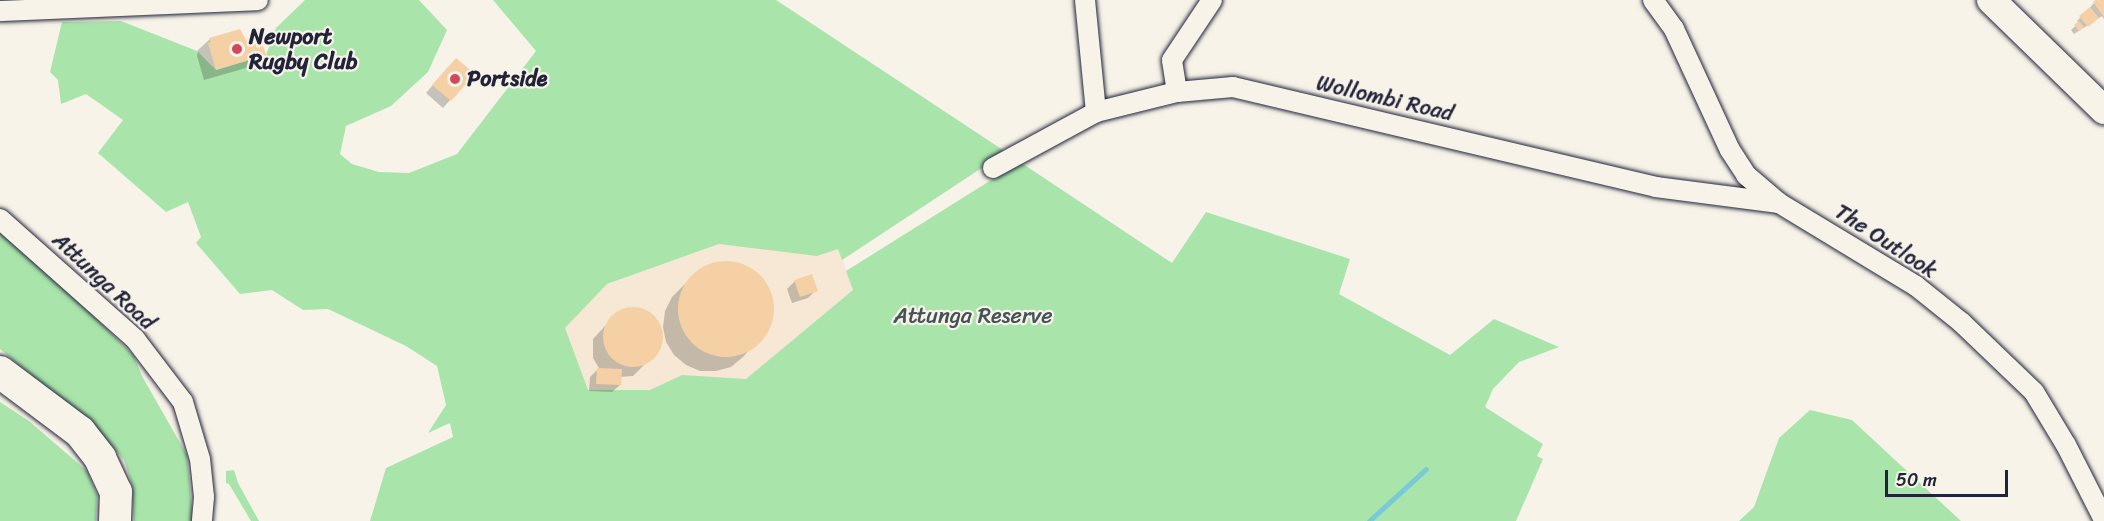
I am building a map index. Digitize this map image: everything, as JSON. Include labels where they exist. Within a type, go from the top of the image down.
[{"type":"main road","points":[[0,372],[80,432],[100,458],[116,492],[115,521]]},
{"type":"street","points":[[0,11],[258,0]]},
{"type":"street","points":[[1085,0],[1096,112]]},
{"type":"street","points":[[1177,92],[1172,60],[1212,0]]},
{"type":"street","name":"The Outlook","points":[[1653,0],[1674,29],[1730,150],[1746,175],[1779,203],[1916,286],[1961,322],[2034,392],[2066,445],[2104,520]]},
{"type":"street","points":[[1991,0],[2104,110]]},
{"type":"street","name":"Wollombi Road","points":[[993,168],[1096,112],[1177,92],[1233,87],[1656,187],[1779,203]]},
{"type":"street","name":"Attunga Road","points":[[0,219],[135,339],[183,402],[200,459],[204,497],[202,521]]},
{"type":"shaded area","points":[[824,207],[870,336],[658,411],[566,419],[528,312]]},
{"type":"green space","name":"Attunga Reserve","points":[[305,0],[419,0],[447,30],[428,72],[391,106],[346,126],[340,154],[352,164],[379,172],[409,173],[457,154],[536,51],[493,0],[776,0],[1006,152],[842,260],[838,249],[817,256],[719,244],[607,284],[565,328],[588,390],[650,390],[682,375],[746,379],[853,290],[846,271],[1020,162],[1172,263],[1206,212],[1350,259],[1339,294],[1450,355],[1494,319],[1559,347],[1519,362],[1493,389],[1485,407],[1543,444],[1537,456],[1543,459],[1516,521],[370,521],[386,468],[453,437],[450,423],[428,433],[446,405],[437,366],[406,346],[328,309],[303,310],[272,290],[240,294],[196,243],[201,237],[188,202],[166,212],[98,153],[123,120],[86,94],[61,104],[58,80],[50,72],[62,22],[121,21],[197,51],[216,70],[266,55],[276,28]]},
{"type":"green space","points":[[0,231],[79,301],[134,356],[142,376],[187,455],[193,521],[134,521],[132,485],[124,460],[101,433],[0,349]]},
{"type":"green space","points":[[0,402],[29,421],[87,471],[97,495],[96,521],[0,521]]},
{"type":"green space","points":[[1810,410],[1852,420],[1961,521],[1739,521],[1754,507],[1779,438]]},
{"type":"green space","points":[[234,470],[238,483],[259,521],[251,521],[229,484],[226,483],[226,471]]},
{"type":"building","points":[[2104,0],[2104,17],[2093,2]]},
{"type":"building","points":[[2090,7],[2099,18],[2088,27],[2079,16]]},
{"type":"building","points":[[2079,21],[2084,27],[2079,31],[2074,25]]},
{"type":"building","name":"Newport Rugby Club","points":[[240,29],[246,40],[260,36],[266,55],[216,70],[208,43],[211,42],[209,38]]},
{"type":"building","points":[[456,58],[475,74],[451,101],[432,85]]},
{"type":"building","points":[[726,261],[744,265],[760,275],[770,291],[774,309],[770,327],[760,343],[744,353],[726,357],[708,353],[692,343],[682,327],[678,309],[682,291],[692,275],[708,265]]},
{"type":"building","points":[[812,274],[818,291],[800,297],[794,280]]},
{"type":"building","points":[[627,307],[639,307],[655,315],[661,325],[663,337],[661,349],[655,359],[639,367],[627,367],[611,359],[603,343],[603,331],[611,315]]},
{"type":"building","points":[[597,368],[622,369],[621,385],[596,384]]},
{"type":"waterway","points":[[1369,521],[1426,469]]},
{"type":"place","name":"Newport Rugby Club","points":[[237,49]]},
{"type":"place","name":"Portside","points":[[455,79]]}]
